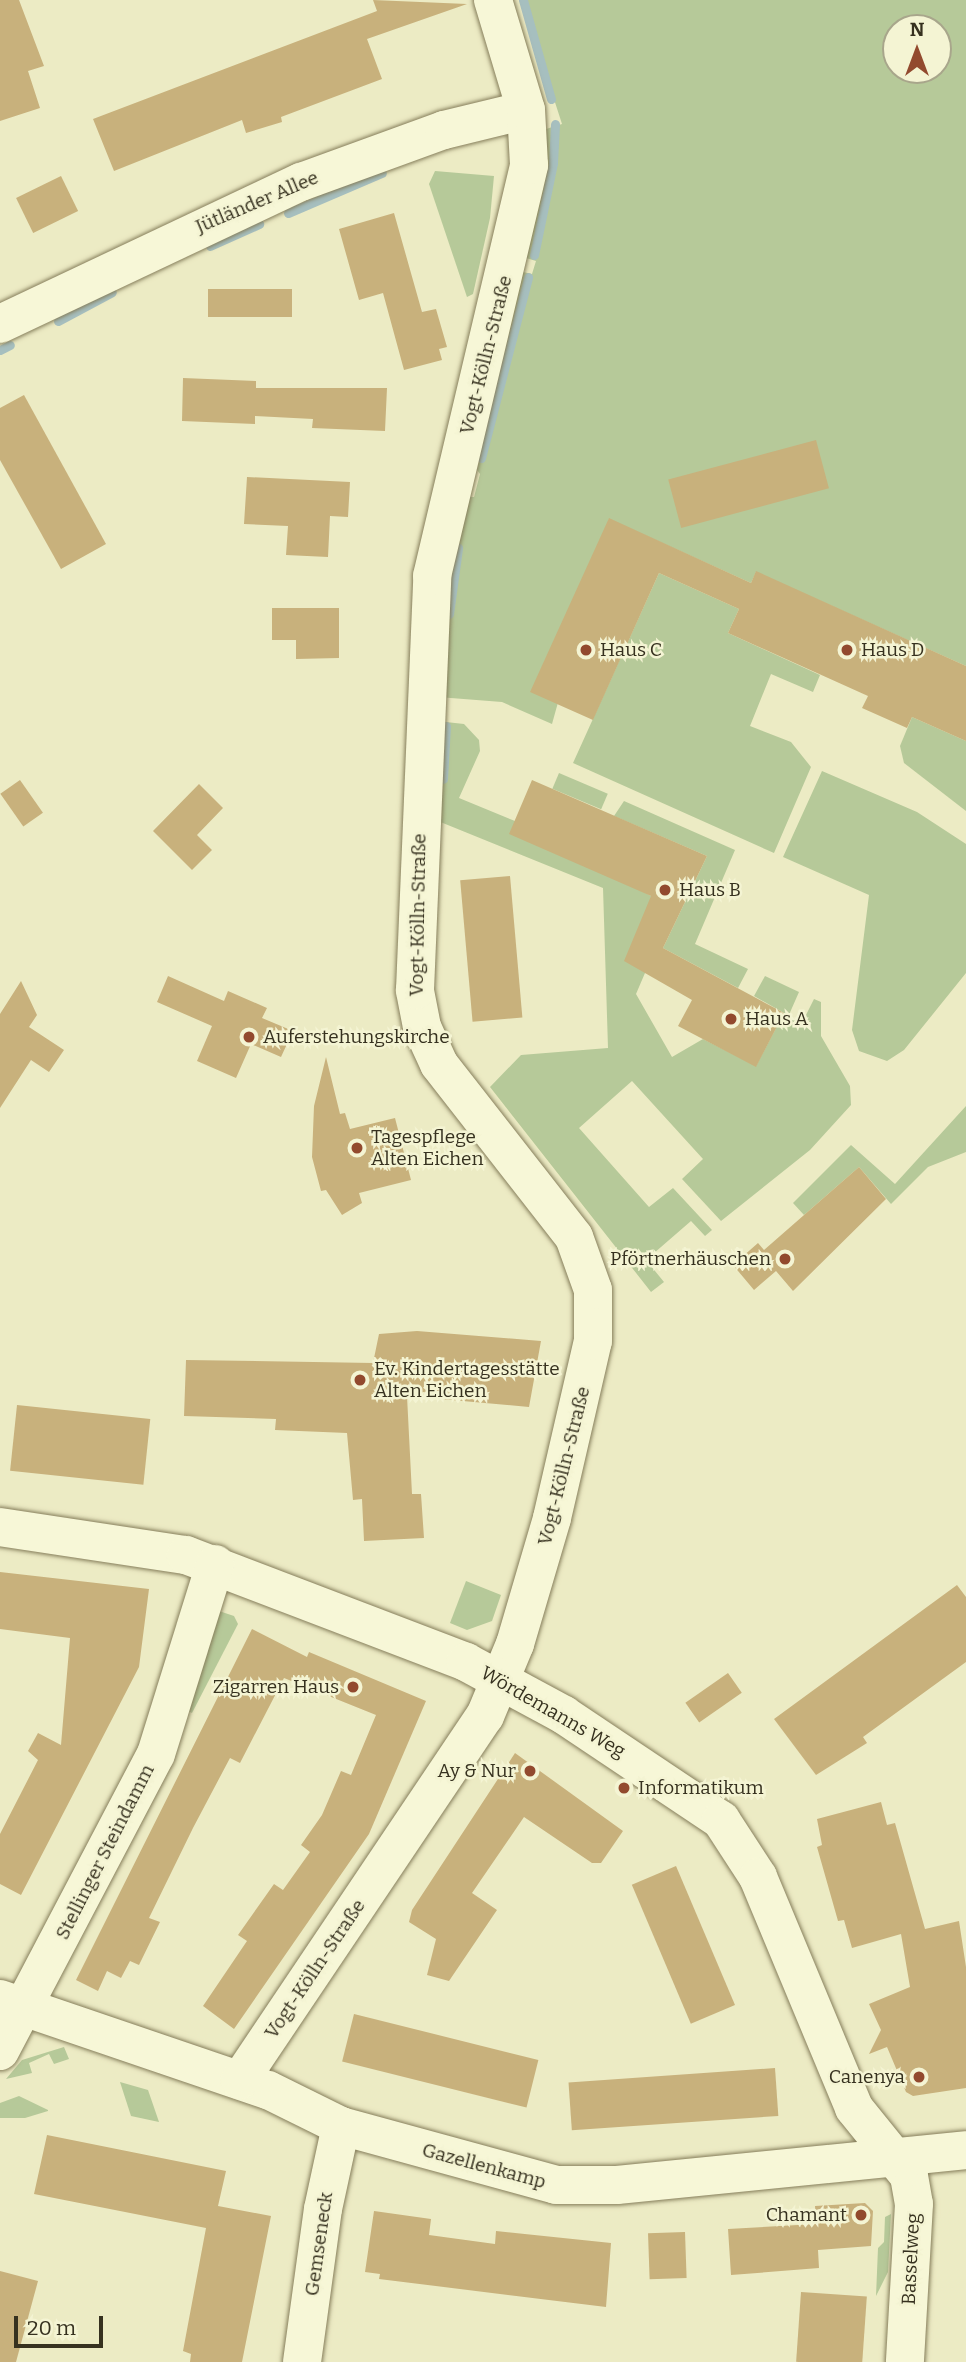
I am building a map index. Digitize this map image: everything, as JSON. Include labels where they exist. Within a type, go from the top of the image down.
[{"type":"street","name":"Vogt-Kölln-Straße","points":[[240,2080],[476,1731],[501,1679],[545,1543],[593,1341],[593,1290],[564,1219],[439,1064],[422,1027],[415,969],[432,576],[526,195],[526,110],[493,0]]},
{"type":"street","name":"Jütländer Allee","points":[[0,324],[301,182],[444,131],[526,110]]},
{"type":"street","name":"Wördemanns Weg","points":[[0,1527],[154,1548],[215,1564],[501,1679],[694,1798],[721,1820],[758,1877],[854,2108],[899,2161]]},
{"type":"street","name":"Stellinger Steindamm","points":[[0,2052],[12,2003],[156,1754],[215,1564]]},
{"type":"street","name":"Gazellenkamp","points":[[12,2003],[240,2080],[341,2126],[527,2179],[576,2186],[899,2161],[966,2150]]},
{"type":"street","name":"Gemseneck","points":[[302,2362],[323,2209],[341,2126]]},
{"type":"street","name":"Basselweg","points":[[899,2161],[909,2176],[914,2204],[905,2362]]},
{"type":"green space","points":[[522,0],[966,0],[966,666],[756,572],[751,583],[609,519],[552,724],[502,702],[438,697],[446,593],[469,497],[474,497],[480,474],[477,470],[523,272],[532,274],[536,261],[526,258],[542,193],[543,130],[562,124]]},
{"type":"green space","points":[[435,171],[494,176],[490,218],[473,294],[467,297],[429,184]]},
{"type":"green space","points":[[659,573],[739,609],[728,633],[820,675],[813,692],[771,674],[750,726],[791,742],[811,767],[774,853],[573,763]]},
{"type":"green space","points":[[912,717],[966,741],[966,811],[904,763],[900,746]]},
{"type":"green space","points":[[437,721],[464,724],[479,740],[480,751],[459,798],[515,821],[651,896],[645,973],[636,994],[672,1057],[703,1039],[756,1066],[784,1013],[754,996],[765,976],[799,992],[788,1017],[802,1023],[814,999],[821,1002],[821,1036],[850,1086],[851,1105],[810,1150],[721,1221],[682,1179],[703,1159],[632,1081],[579,1128],[649,1207],[673,1188],[712,1230],[705,1236],[691,1221],[646,1260],[664,1282],[651,1292],[490,1087],[521,1055],[608,1048],[603,888],[433,819]]},
{"type":"green space","points":[[822,771],[917,812],[966,844],[966,973],[904,1050],[887,1061],[859,1051],[852,1030],[869,895],[783,857]]},
{"type":"green space","points":[[559,773],[608,794],[601,809],[552,789]]},
{"type":"green space","points":[[624,801],[735,850],[695,944],[748,969],[738,988],[663,948],[707,856],[614,816]]},
{"type":"green space","points":[[966,1106],[966,1152],[928,1167],[891,1204],[859,1167],[804,1215],[793,1203],[851,1145],[895,1184]]},
{"type":"green space","points":[[466,1581],[501,1595],[492,1621],[467,1630],[450,1623]]},
{"type":"green space","points":[[216,1610],[234,1616],[238,1624],[192,1713],[186,1710]]},
{"type":"green space","points":[[64,2047],[69,2059],[54,2064],[49,2054],[29,2063],[32,2073],[6,2079],[22,2060]]},
{"type":"green space","points":[[120,2082],[148,2090],[159,2122],[131,2116]]},
{"type":"green space","points":[[19,2096],[48,2111],[25,2118],[0,2118],[0,2103]]},
{"type":"green space","points":[[891,2214],[888,2272],[876,2296],[878,2248],[884,2242],[885,2217]]},
{"type":"building","points":[[0,0],[19,0],[44,66],[28,71],[40,108],[0,121]]},
{"type":"building","points":[[373,0],[467,4],[367,39],[382,79],[281,117],[282,122],[246,133],[242,120],[114,171],[93,119],[377,11]]},
{"type":"building","points":[[61,176],[78,211],[33,233],[16,198]]},
{"type":"building","points":[[394,213],[422,312],[436,309],[447,347],[439,349],[442,360],[404,370],[383,293],[359,300],[339,229]]},
{"type":"building","points":[[208,289],[292,289],[292,317],[208,317]]},
{"type":"building","points":[[183,378],[256,381],[256,388],[387,388],[385,431],[312,428],[313,419],[255,416],[255,424],[182,421]]},
{"type":"building","points":[[24,395],[106,544],[61,569],[0,460],[0,408]]},
{"type":"building","points":[[816,440],[829,488],[681,528],[668,480]]},
{"type":"building","points":[[247,477],[350,482],[348,517],[330,516],[328,557],[286,555],[288,526],[244,524]]},
{"type":"building","points":[[609,518],[751,583],[756,571],[966,666],[966,741],[912,717],[907,728],[862,708],[868,696],[728,633],[739,609],[659,573],[593,720],[530,692]]},
{"type":"building","points":[[272,608],[339,608],[339,658],[296,659],[296,640],[272,640]]},
{"type":"building","points":[[20,780],[43,813],[23,827],[0,794]]},
{"type":"building","name":"Haus B","points":[[532,780],[707,856],[663,948],[784,1013],[756,1067],[678,1026],[692,1000],[624,961],[651,896],[509,834]]},
{"type":"building","points":[[199,784],[223,808],[197,835],[212,850],[192,870],[153,831]]},
{"type":"building","points":[[510,876],[522,1017],[473,1022],[460,880]]},
{"type":"building","name":"Auferstehungskirche","points":[[168,976],[224,1001],[228,991],[267,1008],[262,1018],[293,1031],[281,1057],[251,1044],[236,1078],[197,1061],[212,1026],[157,1002]]},
{"type":"building","points":[[21,981],[37,1015],[29,1027],[64,1050],[49,1072],[31,1060],[0,1108],[0,1014]]},
{"type":"building","name":"Tagespflege Alten Eichen","points":[[326,1057],[340,1114],[345,1113],[350,1129],[395,1118],[411,1180],[359,1193],[362,1203],[342,1215],[326,1190],[321,1191],[312,1157],[314,1106]]},
{"type":"building","points":[[859,1167],[886,1199],[793,1291],[776,1271],[754,1290],[733,1265],[758,1243],[764,1250]]},
{"type":"building","name":"Ev. Kindertagesstätte Alten Eichen","points":[[417,1331],[541,1341],[529,1407],[407,1396],[412,1494],[421,1494],[424,1538],[364,1541],[362,1499],[353,1500],[347,1433],[275,1430],[276,1419],[184,1416],[186,1360],[373,1363],[379,1334]]},
{"type":"building","points":[[17,1405],[150,1419],[143,1485],[10,1471]]},
{"type":"building","points":[[0,1572],[149,1589],[139,1667],[21,1895],[0,1884],[0,1834],[38,1760],[28,1751],[38,1733],[61,1745],[70,1638],[0,1629]]},
{"type":"building","points":[[957,1585],[966,1597],[966,1662],[863,1737],[867,1743],[816,1775],[774,1719]]},
{"type":"building","points":[[252,1629],[307,1657],[309,1652],[426,1701],[369,1834],[234,2029],[203,2006],[247,1941],[238,1935],[274,1884],[283,1890],[310,1852],[301,1845],[322,1815],[341,1771],[351,1775],[376,1715],[284,1678],[240,1763],[230,1758],[193,1828],[149,1918],[160,1922],[139,1965],[130,1961],[121,1978],[107,1971],[98,1991],[76,1980]]},
{"type":"building","points":[[728,1673],[742,1693],[699,1722],[685,1703]]},
{"type":"building","points":[[515,1753],[623,1831],[601,1863],[592,1863],[524,1817],[472,1893],[497,1910],[449,1981],[427,1975],[436,1939],[409,1922],[412,1910]]},
{"type":"building","points":[[881,1802],[887,1825],[895,1823],[925,1929],[959,1921],[966,1967],[966,2088],[913,2096],[906,2092],[887,2047],[869,2054],[881,2030],[869,2004],[910,1987],[901,1934],[852,1948],[844,1920],[838,1921],[817,1847],[822,1845],[817,1819]]},
{"type":"building","points":[[676,1866],[735,2005],[691,2024],[632,1885]]},
{"type":"building","points":[[354,2014],[538,2060],[527,2108],[342,2062]]},
{"type":"building","points":[[775,2068],[778,2116],[572,2130],[569,2082]]},
{"type":"building","points":[[47,2135],[226,2171],[218,2206],[271,2216],[242,2362],[190,2362],[191,2354],[183,2351],[206,2228],[34,2194]]},
{"type":"building","points":[[865,2203],[873,2211],[871,2246],[818,2250],[819,2268],[731,2275],[728,2229],[816,2224],[815,2206]]},
{"type":"building","points":[[374,2211],[431,2219],[429,2235],[495,2244],[496,2231],[611,2243],[606,2307],[379,2279],[380,2274],[365,2272]]},
{"type":"building","points":[[685,2232],[687,2278],[650,2279],[648,2233]]},
{"type":"building","points":[[0,2271],[38,2281],[16,2362],[0,2362]]},
{"type":"building","points":[[801,2292],[867,2297],[862,2362],[796,2362]]},
{"type":"waterway","points":[[523,0],[551,99]]},
{"type":"waterway","points":[[534,255],[553,163],[555,124]]},
{"type":"waterway","points":[[288,213],[382,173]]},
{"type":"waterway","points":[[210,246],[259,224]]},
{"type":"waterway","points":[[481,458],[528,277]]},
{"type":"waterway","points":[[58,321],[112,292]]},
{"type":"waterway","points":[[0,350],[10,345]]},
{"type":"waterway","points":[[449,614],[458,548]]},
{"type":"waterway","points":[[443,779],[446,726]]},
{"type":"place","name":"Haus C","points":[[586,650]]},
{"type":"place","name":"Haus D","points":[[847,650]]},
{"type":"place","name":"Haus B","points":[[665,890]]},
{"type":"place","name":"Haus A","points":[[731,1019]]},
{"type":"place","name":"Auferstehungskirche","points":[[249,1037]]},
{"type":"place","name":"Tagespflege Alten Eichen","points":[[357,1148]]},
{"type":"place","name":"Pförtnerhäuschen","points":[[785,1259]]},
{"type":"place","name":"Ev. Kindertagesstätte Alten Eichen","points":[[360,1380]]},
{"type":"place","name":"Zigarren Haus","points":[[353,1687]]},
{"type":"place","name":"Ay & Nur","points":[[530,1771]]},
{"type":"place","name":"Informatikum","points":[[624,1788]]},
{"type":"place","name":"Canenya","points":[[919,2077]]},
{"type":"place","name":"Chamant","points":[[861,2215]]}]
